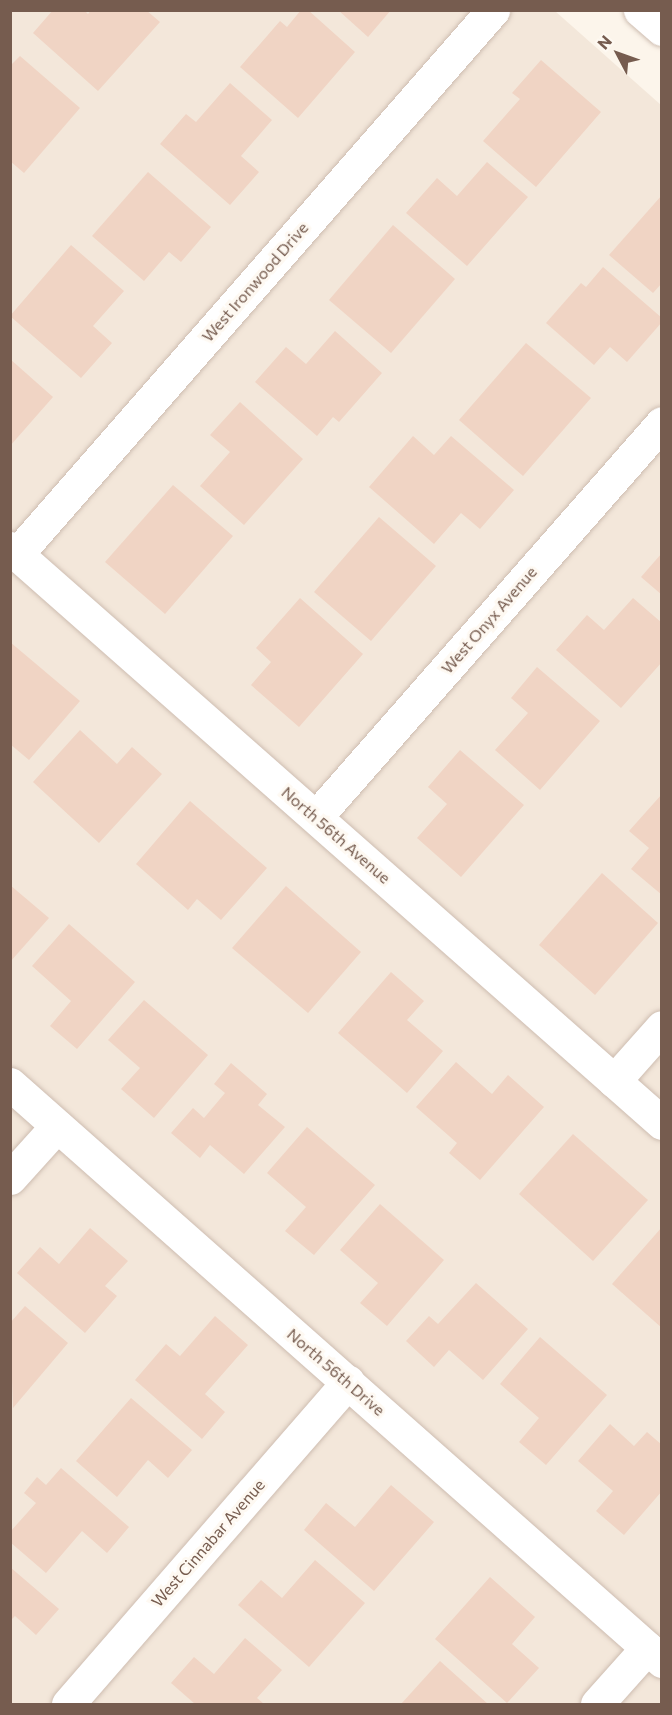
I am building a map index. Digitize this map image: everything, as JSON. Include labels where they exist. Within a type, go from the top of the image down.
[{"type":"street","name":"West Ironwood Drive","points":[[14,551],[493,10]]},
{"type":"street","points":[[640,10],[662,29]]},
{"type":"street","name":"West Onyx Avenue","points":[[316,817],[662,423]]},
{"type":"street","name":"North 56th Avenue","points":[[14,551],[662,1123]]},
{"type":"street","points":[[614,1082],[662,1027]]},
{"type":"street","name":"North 56th Drive","points":[[10,1084],[654,1654]]},
{"type":"street","points":[[10,1178],[57,1126]]},
{"type":"street","name":"West Cinnabar Avenue","points":[[68,1704],[348,1382]]},
{"type":"street","points":[[597,1704],[654,1654]]},
{"type":"shaded area","points":[[11,11],[555,11],[661,105],[661,1704],[11,1704]]},
{"type":"building","points":[[53,10],[84,10],[88,14],[91,10],[146,10],[160,22],[98,91],[33,33]]},
{"type":"building","points":[[301,10],[308,10],[355,52],[298,118],[240,67],[280,21],[287,27]]},
{"type":"building","points":[[338,10],[391,10],[368,37]]},
{"type":"building","points":[[20,56],[80,108],[24,173],[10,161],[10,66]]},
{"type":"building","points":[[541,60],[601,112],[536,187],[483,141],[520,99],[512,93]]},
{"type":"building","points":[[230,83],[272,120],[241,156],[259,172],[230,205],[160,144],[186,114],[196,122]]},
{"type":"building","points":[[487,162],[528,197],[467,266],[406,213],[437,178],[457,196]]},
{"type":"building","points":[[148,172],[211,227],[181,262],[169,252],[144,281],[92,236]]},
{"type":"building","points":[[662,195],[662,283],[653,293],[609,255]]},
{"type":"building","points":[[393,225],[455,279],[391,353],[329,300]]},
{"type":"building","points":[[71,245],[124,291],[93,326],[112,343],[81,378],[10,316]]},
{"type":"building","points":[[603,267],[662,318],[662,322],[627,362],[610,347],[594,365],[546,323],[581,283],[586,287]]},
{"type":"building","points":[[335,331],[382,373],[339,422],[333,417],[317,436],[255,382],[286,347],[306,364]]},
{"type":"building","points":[[526,343],[591,398],[523,476],[459,420]]},
{"type":"building","points":[[10,359],[53,397],[10,446]]},
{"type":"building","points":[[240,402],[303,459],[244,525],[200,486],[230,452],[210,435]]},
{"type":"building","points":[[413,436],[434,455],[451,436],[514,490],[480,529],[461,513],[434,544],[369,487]]},
{"type":"building","points":[[173,485],[233,536],[165,614],[105,562]]},
{"type":"building","points":[[379,517],[436,566],[371,641],[314,592]]},
{"type":"building","points":[[662,553],[662,595],[641,577]]},
{"type":"building","points":[[300,598],[363,654],[299,727],[251,685],[271,662],[256,648]]},
{"type":"building","points":[[633,598],[662,623],[662,662],[621,708],[556,650],[587,615],[604,630]]},
{"type":"building","points":[[10,642],[80,701],[29,760],[10,744]]},
{"type":"building","points":[[537,667],[600,721],[540,790],[495,750],[528,713],[511,698]]},
{"type":"building","points":[[80,730],[117,764],[132,747],[162,774],[99,843],[33,782]]},
{"type":"building","points":[[460,750],[524,805],[461,877],[417,838],[447,804],[428,787]]},
{"type":"building","points":[[662,794],[662,895],[631,869],[649,848],[629,831]]},
{"type":"building","points":[[190,801],[267,868],[221,920],[197,899],[188,910],[136,864]]},
{"type":"building","points":[[602,873],[658,923],[595,995],[539,945]]},
{"type":"building","points":[[10,885],[49,918],[10,962]]},
{"type":"building","points":[[286,886],[361,952],[308,1013],[232,948]]},
{"type":"building","points":[[69,924],[135,982],[77,1049],[50,1026],[71,1001],[32,966]]},
{"type":"building","points":[[391,972],[424,1001],[407,1020],[443,1051],[407,1093],[338,1033]]},
{"type":"building","points":[[144,1000],[208,1055],[154,1118],[121,1089],[140,1068],[108,1040]]},
{"type":"building","points":[[456,1062],[492,1094],[508,1075],[544,1107],[480,1180],[449,1153],[457,1143],[416,1107]]},
{"type":"building","points":[[231,1063],[267,1094],[258,1105],[285,1127],[244,1174],[210,1145],[200,1158],[171,1133],[193,1108],[204,1118],[225,1093],[214,1084]]},
{"type":"building","points":[[307,1127],[375,1185],[314,1255],[285,1231],[306,1207],[267,1173]]},
{"type":"building","points":[[573,1134],[648,1200],[593,1261],[519,1194]]},
{"type":"building","points":[[380,1204],[444,1260],[387,1326],[360,1303],[378,1283],[340,1250]]},
{"type":"building","points":[[662,1227],[662,1328],[612,1284]]},
{"type":"building","points":[[90,1228],[128,1261],[105,1286],[117,1296],[85,1333],[17,1273],[40,1247],[59,1264]]},
{"type":"building","points":[[476,1283],[528,1329],[483,1380],[449,1350],[434,1367],[406,1341],[429,1316],[438,1324]]},
{"type":"building","points":[[25,1306],[68,1343],[13,1408],[10,1323]]},
{"type":"building","points":[[215,1316],[248,1345],[205,1394],[225,1412],[202,1439],[135,1380],[166,1344],[180,1356]]},
{"type":"building","points":[[540,1337],[607,1395],[546,1465],[519,1442],[539,1418],[500,1384]]},
{"type":"building","points":[[131,1398],[192,1450],[168,1478],[148,1460],[117,1497],[76,1461]]},
{"type":"building","points":[[610,1424],[634,1446],[647,1432],[662,1445],[662,1491],[624,1535],[596,1511],[613,1491],[578,1461]]},
{"type":"building","points":[[61,1468],[129,1527],[107,1553],[82,1531],[46,1573],[10,1542],[10,1532],[36,1503],[24,1493],[37,1477],[46,1485]]},
{"type":"building","points":[[391,1485],[434,1522],[374,1591],[304,1530],[326,1503],[355,1527]]},
{"type":"building","points":[[315,1560],[365,1603],[309,1667],[238,1605],[261,1580],[282,1598]]},
{"type":"building","points":[[10,1567],[59,1609],[36,1635],[15,1616],[10,1621]]},
{"type":"building","points":[[490,1577],[535,1617],[512,1644],[539,1668],[507,1703],[435,1639]]},
{"type":"building","points":[[245,1638],[282,1670],[257,1698],[264,1704],[195,1704],[171,1683],[194,1657],[214,1674]]},
{"type":"building","points":[[440,1661],[488,1704],[401,1704]]}]
